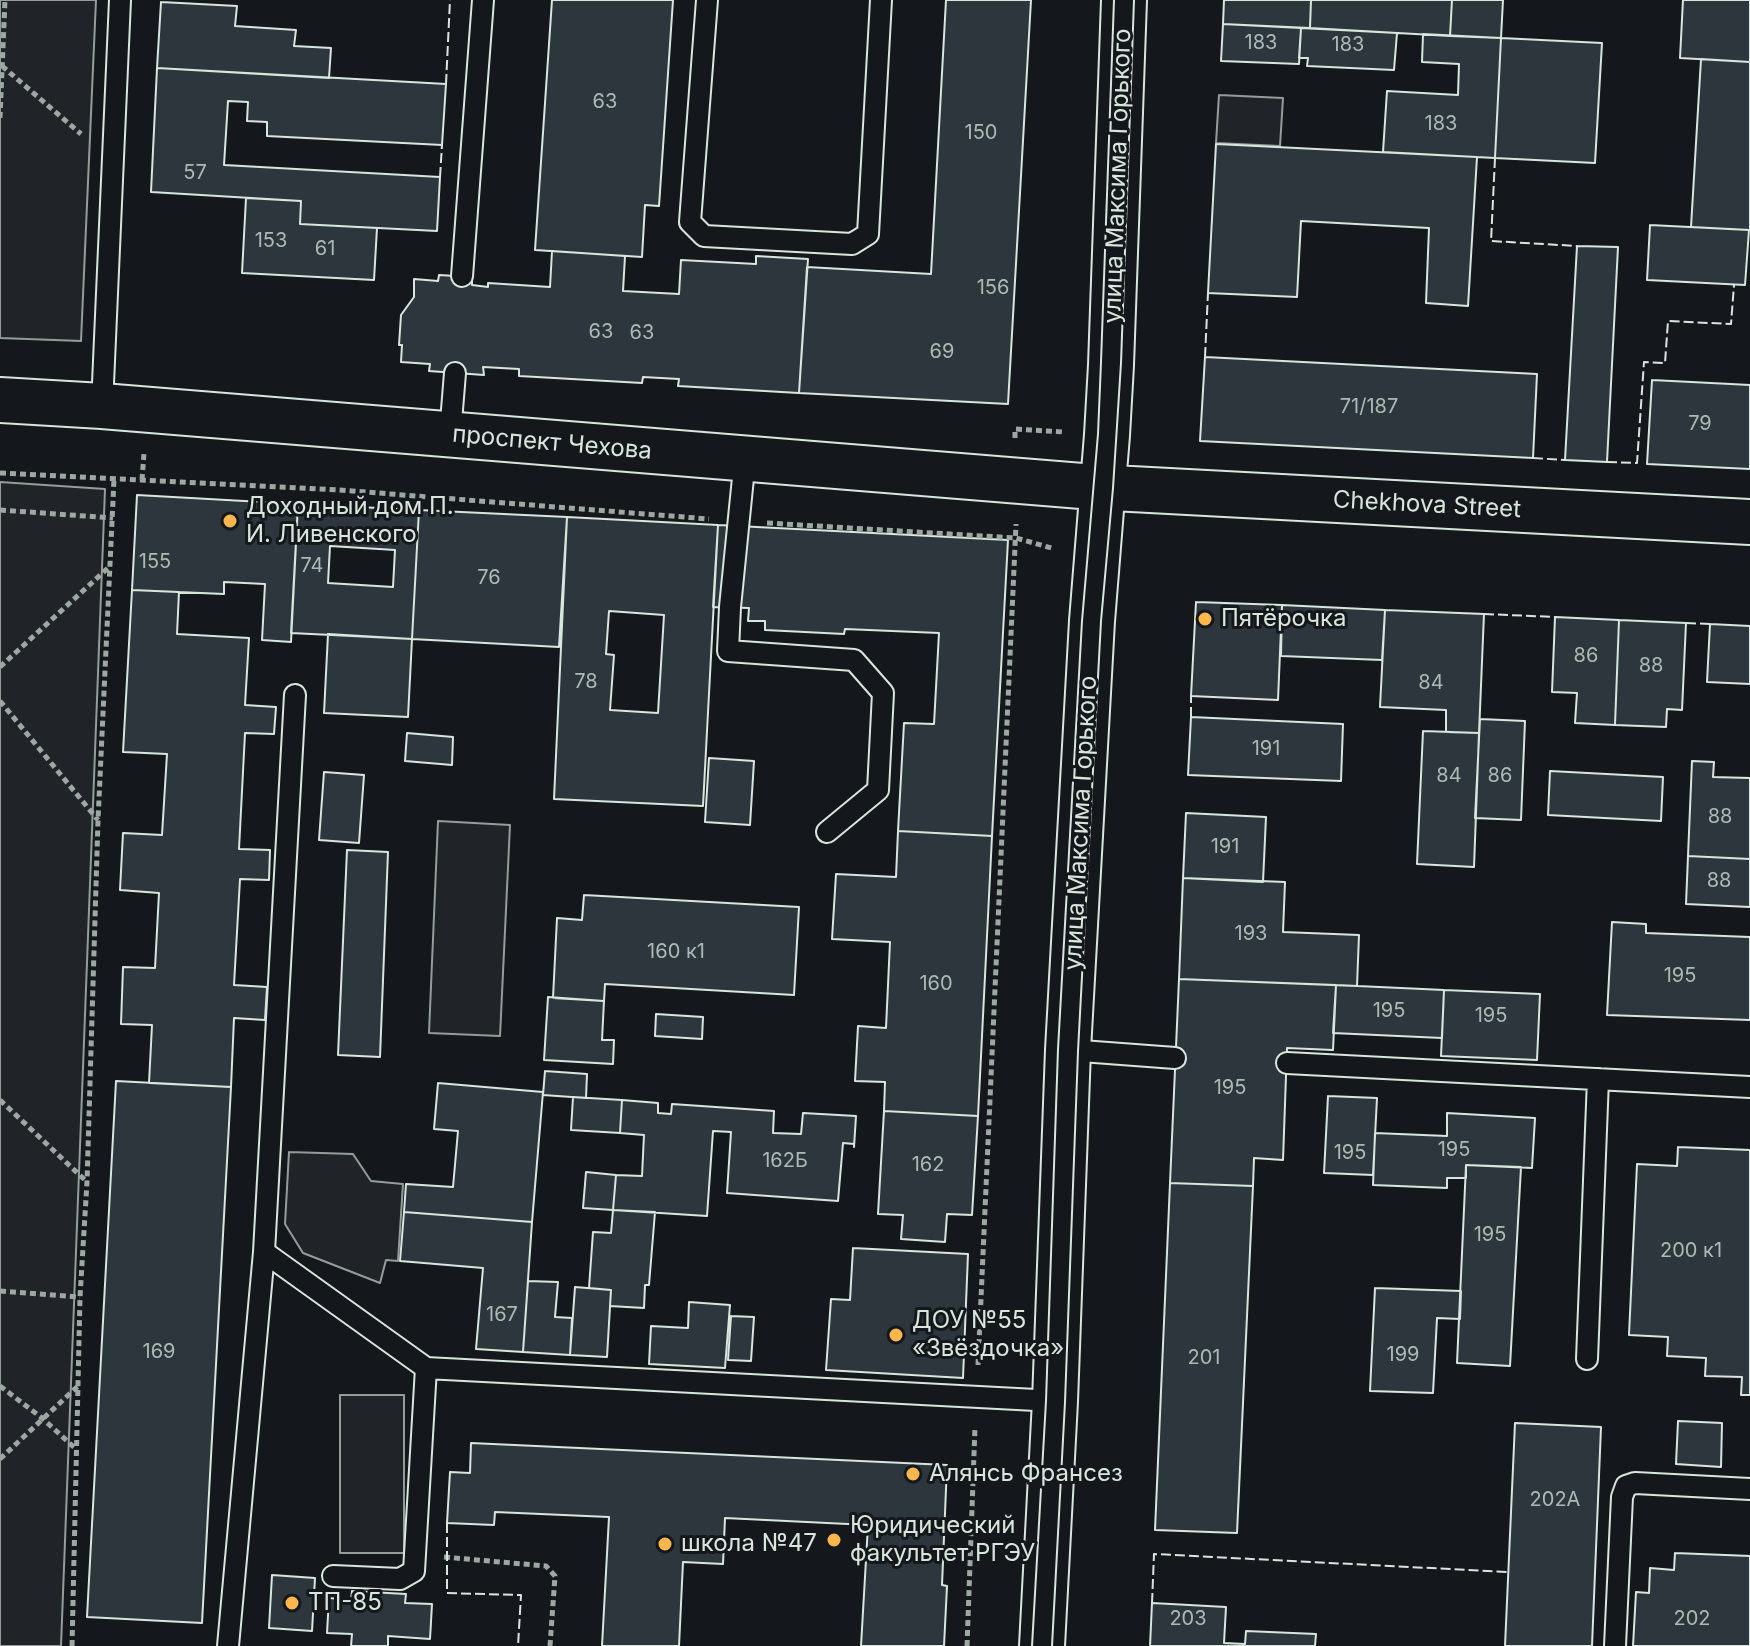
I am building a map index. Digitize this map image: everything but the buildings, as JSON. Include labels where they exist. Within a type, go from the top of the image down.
[{"type":"street","name":"улица Максима Горького","points":[[1042,1646],[1068,1050],[1096,558],[1111,365],[1124,0]]},
{"type":"street","name":"проспект Чехова","points":[[0,400],[1103,487]]},
{"type":"street","name":"Chekhova Street","points":[[1103,487],[1750,522]]},
{"type":"lane","points":[[102,406],[120,0]]},
{"type":"lane","points":[[462,276],[483,0]]},
{"type":"lane","points":[[707,0],[690,222],[704,236],[852,244],[868,234],[881,0]]},
{"type":"lane","points":[[450,434],[455,373]]},
{"type":"lane","points":[[745,458],[728,651],[854,660],[883,693],[878,790],[827,832]]},
{"type":"lane","points":[[228,1646],[264,1252],[295,695]]},
{"type":"lane","points":[[1068,1050],[1175,1058]]},
{"type":"lane","points":[[1287,1063],[1750,1087]]},
{"type":"lane","points":[[1587,1359],[1598,1079]]},
{"type":"lane","points":[[264,1252],[426,1368],[1055,1401]]},
{"type":"lane","points":[[333,1576],[400,1579],[414,1571],[426,1368]]},
{"type":"lane","points":[[1615,1646],[1622,1497],[1626,1486],[1635,1483],[1750,1489]]},
{"type":"path","points":[[0,115],[5,0]]},
{"type":"path","points":[[2,66],[113,161]]},
{"type":"path","points":[[0,473],[340,490],[739,522],[1016,538],[1096,558]]},
{"type":"path","points":[[72,1646],[80,1297],[114,479]]},
{"type":"path","points":[[0,510],[113,518]]},
{"type":"path","points":[[967,1646],[1016,538]]},
{"type":"path","points":[[0,667],[110,567]]},
{"type":"path","points":[[0,701],[98,820]]},
{"type":"path","points":[[0,1100],[87,1182]]},
{"type":"path","points":[[0,1291],[80,1297]]},
{"type":"path","points":[[0,1459],[78,1385]]},
{"type":"path","points":[[0,1386],[76,1449]]},
{"type":"path","points":[[415,1555],[546,1566],[555,1576],[550,1646]]},
{"type":"shaded area","points":[[0,0],[96,0],[81,341],[0,338]]},
{"type":"shaded area","points":[[1219,95],[1283,98],[1280,146],[1216,143]]},
{"type":"shaded area","points":[[0,482],[105,489],[61,1646],[0,1646]]},
{"type":"shaded area","points":[[438,821],[510,825],[500,1036],[429,1033]]},
{"type":"shaded area","points":[[289,1152],[353,1154],[371,1181],[403,1184],[398,1261],[386,1260],[380,1283],[303,1253],[285,1224]]},
{"type":"shaded area","points":[[340,1395],[404,1395],[404,1553],[340,1553]]},
{"type":"tram line","points":[[1032,1646],[1046,1401],[1058,1049],[1082,621],[1098,434],[1114,0]]},
{"type":"tram line","points":[[1052,1646],[1078,1051],[1101,621],[1121,363],[1134,0]]},
{"type":"fence","points":[[446,84],[450,0]]},
{"type":"fence","points":[[440,177],[442,145]]},
{"type":"fence","points":[[1495,158],[1491,241],[1577,246]]},
{"type":"fence","points":[[1607,462],[1637,463],[1644,362],[1665,363],[1668,321],[1731,324],[1734,285]]},
{"type":"fence","points":[[1205,357],[1208,293]]},
{"type":"fence","points":[[1533,458],[1565,460]]},
{"type":"fence","points":[[1484,614],[1555,617]]},
{"type":"fence","points":[[1686,623],[1710,624]]},
{"type":"fence","points":[[1191,696],[1191,717]]},
{"type":"fence","points":[[447,1523],[447,1593],[521,1595],[518,1646]]},
{"type":"fence","points":[[1152,1603],[1154,1554],[1508,1572]]},
{"type":"place","name":"Доходный дом П. И. Ливенского","points":[[230,521]]},
{"type":"place","name":"Пятёрочка","points":[[1205,619]]},
{"type":"place","name":"ДОУ №55 «Звёздочка»","points":[[896,1335]]},
{"type":"place","name":"Алянсь Франсез","points":[[913,1474]]},
{"type":"place","name":"Юридический факультет РГЭУ","points":[[834,1540]]},
{"type":"place","name":"школа №47","points":[[665,1544]]},
{"type":"place","name":"ТП-85","points":[[292,1603]]}]
